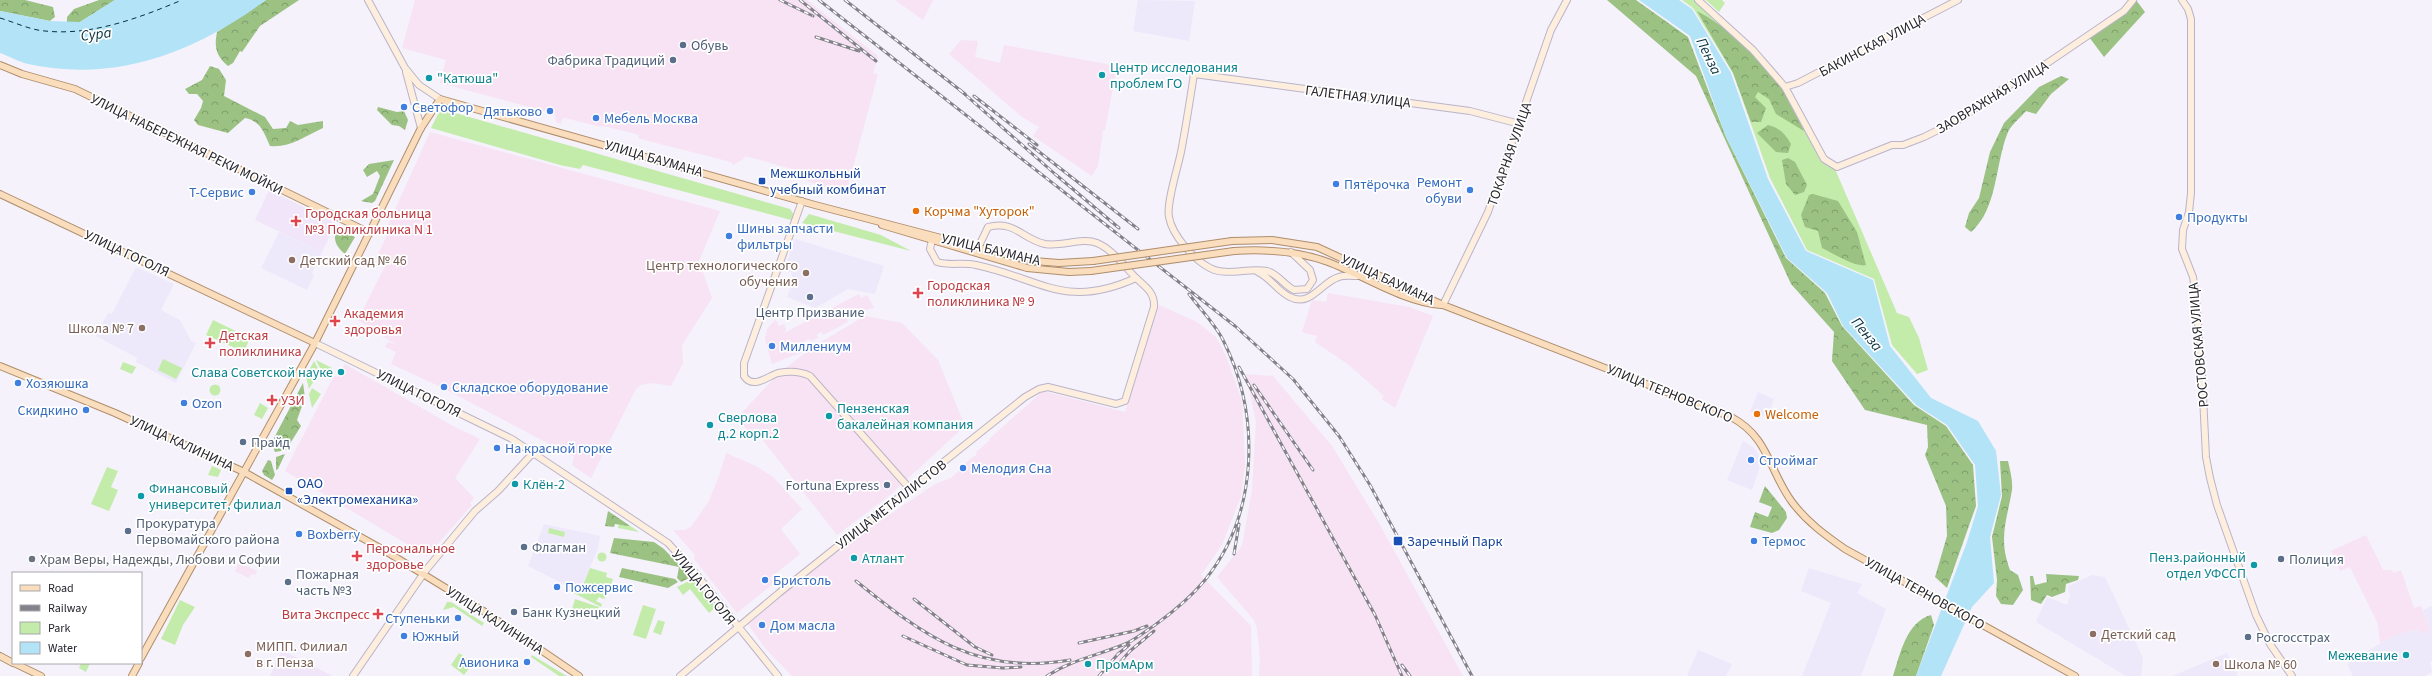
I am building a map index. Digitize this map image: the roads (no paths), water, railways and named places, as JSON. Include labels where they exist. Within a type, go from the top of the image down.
[{"type":"main road","name":"УЛИЦА НАБЕРЕЖНАЯ РЕКИ МОЙКИ","points":[[0,65],[22,74],[75,89],[370,233]]},
{"type":"main road","points":[[142,656],[315,343],[420,128],[440,99]]},
{"type":"main road","name":"УЛИЦА БАУМАНА","points":[[440,99],[867,219],[1034,261],[1059,263],[1093,261],[1232,241],[1272,240],[1317,247],[1443,305]]},
{"type":"main road","name":"УЛИЦА ГОГОЛЯ","points":[[0,194],[315,343]]},
{"type":"main road","name":"УЛИЦА БАУМАНА","points":[[867,219],[1027,268],[1069,272],[1091,271],[1234,251],[1291,252],[1327,262],[1419,300],[1443,305]]},
{"type":"main road","name":"УЛИЦА ТЕРНОВСКОГО","points":[[1443,305],[1702,405],[1745,424],[1757,436],[1792,502],[1810,522],[1845,549],[2075,676]]},
{"type":"main road","name":"УЛИЦА КАЛИНИНА","points":[[0,366],[115,413],[244,472],[423,574],[512,630],[579,676]]},
{"type":"main road","points":[[0,656],[12,662]]},
{"type":"main road","points":[[15,664],[41,676]]},
{"type":"main road","points":[[132,676],[138,664]]},
{"type":"street","points":[[368,0],[405,68],[419,85],[440,99]]},
{"type":"street","name":"ТОКАРНАЯ УЛИЦА","points":[[1443,305],[1488,212],[1520,124],[1551,30],[1567,0]]},
{"type":"street","points":[[1698,0],[1753,50],[1785,87]]},
{"type":"street","name":"БАКИНСКАЯ УЛИЦА","points":[[1785,87],[1798,83],[1958,0]]},
{"type":"street","name":"ЗАОВРАЖНАЯ УЛИЦА","points":[[1785,87],[1824,159],[1837,167],[1892,145],[1903,145],[1924,137],[1962,118],[1996,93],[2046,64],[2124,11],[2133,0]]},
{"type":"street","name":"РОСТОВСКАЯ УЛИЦА","points":[[2182,0],[2188,9],[2191,19],[2191,193],[2189,212],[2183,230],[2182,249],[2193,277],[2196,297],[2206,457],[2217,505],[2246,590],[2270,644],[2292,676]]},
{"type":"street","points":[[405,68],[420,128]]},
{"type":"street","name":"ГАЛЕТНАЯ УЛИЦА","points":[[1253,270],[1225,271],[1212,269],[1200,262],[1187,250],[1168,217],[1194,74],[1470,111],[1520,124]]},
{"type":"street","points":[[802,201],[744,363],[744,376],[750,381],[760,382],[785,372],[801,372],[810,376],[911,490]]},
{"type":"street","points":[[932,240],[930,249],[937,262],[976,265],[1058,291],[1091,292],[1136,278],[1104,246],[1096,243],[1057,246],[1044,244],[1035,241],[1010,226],[999,224],[988,227],[978,248]]},
{"type":"street","points":[[1253,270],[1275,274],[1294,290],[1308,289],[1313,280],[1310,270],[1291,252]]},
{"type":"street","points":[[1253,270],[1268,276],[1280,291],[1291,298],[1302,300],[1311,297],[1338,277],[1358,276]]},
{"type":"street","name":"УЛИЦА МЕТАЛЛИСТОВ","points":[[680,676],[738,627],[911,490],[1025,397],[1039,389],[1057,388],[1121,404],[1128,396],[1152,318],[1155,300],[1152,293],[1136,278]]},
{"type":"street","name":"УЛИЦА ГОГОЛЯ","points":[[315,343],[471,418],[533,453],[668,543],[696,574],[778,676]]},
{"type":"street","points":[[353,676],[423,574],[475,511],[498,491],[533,453]]},
{"type":"water","name":"Сура","points":[[115,0],[266,0],[211,35],[154,59],[124,66],[93,69],[61,69],[28,64],[0,53],[0,11],[50,21],[80,22]]},
{"type":"water","name":"Пенза","points":[[1639,0],[1679,0],[1692,9],[1731,73],[1768,179],[1806,251],[1873,280],[1890,346],[1931,398],[1978,421],[1996,451],[2001,495],[1990,537],[1994,583],[1972,607],[1941,676],[1916,676],[1967,542],[1978,506],[1975,465],[1947,425],[1916,405],[1843,326],[1827,293],[1787,258],[1726,137],[1690,36]]},
{"type":"railway","points":[[780,0],[813,16]]},
{"type":"railway","points":[[800,0],[876,61]]},
{"type":"railway","points":[[819,0],[1235,326],[1293,379],[1339,436],[1370,485],[1472,676]]},
{"type":"railway","points":[[845,0],[965,94]]},
{"type":"railway","points":[[816,37],[859,51]]},
{"type":"railway","points":[[960,90],[1119,228]]},
{"type":"railway","points":[[974,96],[1037,145]]},
{"type":"railway","points":[[1029,144],[1138,229]]},
{"type":"railway","points":[[1047,676],[1056,670],[1075,662],[1129,642],[1168,615],[1188,598],[1205,580],[1223,554],[1236,525],[1244,494],[1248,463],[1248,431],[1244,400],[1235,369],[1220,334],[1189,294]]},
{"type":"railway","points":[[1239,367],[1375,615],[1402,676]]},
{"type":"railway","points":[[1254,385],[1313,470]]},
{"type":"railway","points":[[1234,554],[1239,524]]},
{"type":"railway","points":[[856,581],[905,619],[929,634],[954,647],[979,657],[1007,662],[1037,663],[1070,660]]},
{"type":"railway","points":[[914,599],[975,647],[992,655]]},
{"type":"railway","points":[[1079,643],[1134,631],[1147,626]]},
{"type":"railway","points":[[1116,667],[1130,651],[1154,631]]},
{"type":"railway","points":[[903,636],[967,665],[1003,668],[1021,667]]},
{"type":"railway","points":[[1099,676],[1118,654],[1129,645]]},
{"type":"railway","points":[[1402,665],[1410,676]]},
{"type":"place","name":"Обувь","points":[[683,45]]},
{"type":"place","name":"Фабрика Традиций","points":[[673,60]]},
{"type":"place","name":"Центр исследования проблем ГО","points":[[1102,75]]},
{"type":"place","name":"\"Катюша\"","points":[[429,78]]},
{"type":"place","name":"Светофор","points":[[404,107]]},
{"type":"place","name":"Дятьково","points":[[550,111]]},
{"type":"place","name":"Мебель Москва","points":[[596,118]]},
{"type":"place","name":"Межшкольный учебный комбинат","points":[[762,181]]},
{"type":"place","name":"Пятёрочка","points":[[1336,184]]},
{"type":"place","name":"Ремонт обуви","points":[[1470,190]]},
{"type":"place","name":"Т-Сервис","points":[[252,192]]},
{"type":"place","name":"Корчма \"Хуторок\"","points":[[916,211]]},
{"type":"place","name":"Продукты","points":[[2179,217]]},
{"type":"place","name":"Городская больница №3 Поликлиника N 1","points":[[296,221]]},
{"type":"place","name":"Шины запчасти фильтры","points":[[729,236]]},
{"type":"place","name":"Детский сад № 46","points":[[292,260]]},
{"type":"place","name":"Центр технологического обучения","points":[[806,273]]},
{"type":"place","name":"Городская поликлиника № 9","points":[[918,293]]},
{"type":"place","name":"Центр Призвание","points":[[810,297]]},
{"type":"place","name":"Академия здоровья","points":[[335,321]]},
{"type":"place","name":"Школа № 7","points":[[142,328]]},
{"type":"place","name":"Детская поликлиника","points":[[210,343]]},
{"type":"place","name":"Миллениум","points":[[772,346]]},
{"type":"place","name":"Слава Советской науке","points":[[341,372]]},
{"type":"place","name":"Хозяюшка","points":[[18,383]]},
{"type":"place","name":"Складское оборудование","points":[[444,387]]},
{"type":"place","name":"УЗИ","points":[[272,400]]},
{"type":"place","name":"Ozon","points":[[184,403]]},
{"type":"place","name":"Скидкино","points":[[86,410]]},
{"type":"place","name":"Welcome","points":[[1757,414]]},
{"type":"place","name":"Пензенская бакалейная компания","points":[[829,416]]},
{"type":"place","name":"Сверлова д.2 корп.2","points":[[710,425]]},
{"type":"place","name":"Прайд","points":[[243,442]]},
{"type":"place","name":"На красной горке","points":[[497,448]]},
{"type":"place","name":"Строймаг","points":[[1751,460]]},
{"type":"place","name":"Мелодия Сна","points":[[963,468]]},
{"type":"place","name":"Клён-2","points":[[515,484]]},
{"type":"place","name":"Fortuna Express","points":[[887,485]]},
{"type":"place","name":"ОАО «Электромеханика»","points":[[289,491]]},
{"type":"place","name":"Финансовый университет, филиал","points":[[141,496]]},
{"type":"place","name":"Прокуратура Первомайского района","points":[[128,531]]},
{"type":"place","name":"Boxberry","points":[[299,534]]},
{"type":"place","name":"Заречный Парк","points":[[1398,541]]},
{"type":"place","name":"Термос","points":[[1754,541]]},
{"type":"place","name":"Флагман","points":[[524,547]]},
{"type":"place","name":"Персональное здоровье","points":[[357,556]]},
{"type":"place","name":"Атлант","points":[[854,558]]},
{"type":"place","name":"Храм Веры, Надежды, Любови и Софии","points":[[32,559]]},
{"type":"place","name":"Полиция","points":[[2281,559]]},
{"type":"place","name":"Пенз.районный отдел УФССП","points":[[2254,565]]},
{"type":"place","name":"Бристоль","points":[[765,580]]},
{"type":"place","name":"Пожарная часть №3","points":[[288,582]]},
{"type":"place","name":"Пожсервис","points":[[557,587]]},
{"type":"place","name":"Банк Кузнецкий","points":[[514,612]]},
{"type":"place","name":"Вита Экспресс","points":[[378,614]]},
{"type":"place","name":"Ступеньки","points":[[458,618]]},
{"type":"place","name":"Дом масла","points":[[762,625]]},
{"type":"place","name":"Детский сад","points":[[2093,634]]},
{"type":"place","name":"Южный","points":[[404,636]]},
{"type":"place","name":"Росгосстрах","points":[[2248,637]]},
{"type":"place","name":"МИПП. Филиал в г. Пенза","points":[[248,654]]},
{"type":"place","name":"Межевание","points":[[2406,655]]},
{"type":"place","name":"Авионика","points":[[527,662]]},
{"type":"place","name":"ПромАрм","points":[[1088,664]]},
{"type":"place","name":"Школа № 60","points":[[2216,664]]}]
